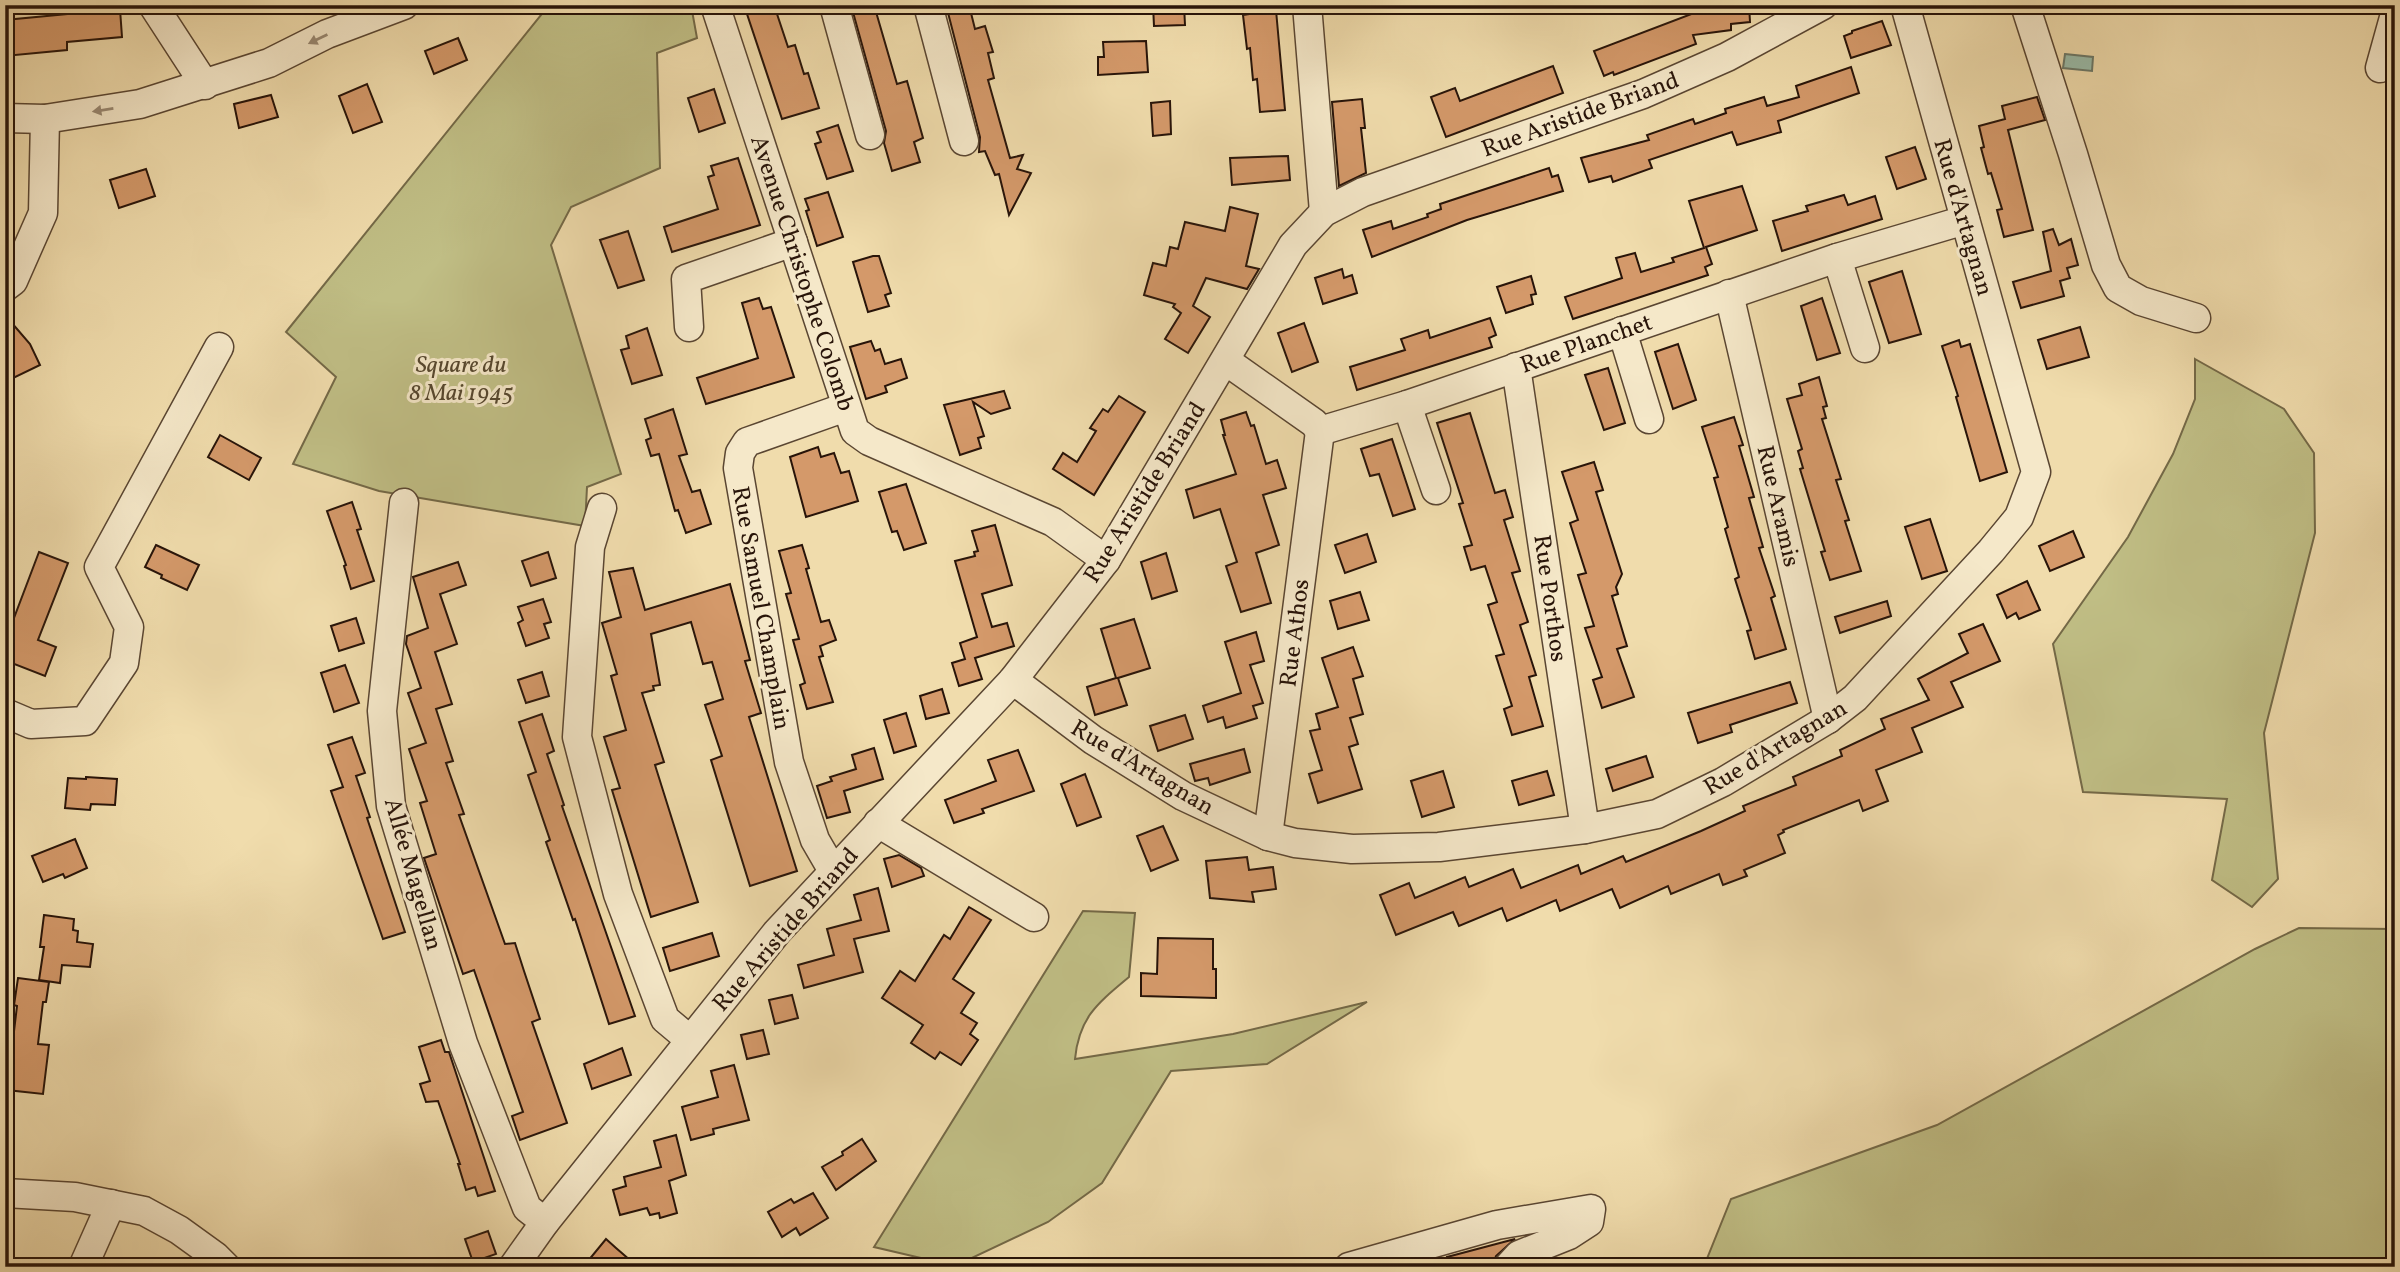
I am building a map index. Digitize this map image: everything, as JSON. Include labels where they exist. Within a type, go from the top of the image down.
[{"type":"street","points":[[153,5],[205,85]]},
{"type":"street","points":[[5,118],[45,118],[140,104],[269,63],[327,34],[404,5]]},
{"type":"street","name":"Avenue Christophe Colomb","points":[[715,5],[855,431],[869,441],[1053,522],[1106,561]]},
{"type":"street","points":[[834,5],[870,135]]},
{"type":"street","points":[[928,5],[964,141]]},
{"type":"street","points":[[1307,5],[1324,212]]},
{"type":"street","name":"Rue Aristide Briand","points":[[513,1267],[545,1222],[778,932],[1013,680],[1106,561],[1293,245],[1324,212],[1363,192],[1643,94],[1727,57],[1823,5]]},
{"type":"street","name":"Rue d'Artagnan","points":[[1013,680],[1093,740],[1183,796],[1268,835],[1295,843],[1352,849],[1439,847],[1585,829],[1657,814],[1723,782],[1828,719],[1854,698],[1991,551],[2019,517],[2036,472],[1905,5]]},
{"type":"street","points":[[2025,5],[2106,265],[2118,288],[2141,300],[2196,318]]},
{"type":"street","points":[[2380,68],[2395,14]]},
{"type":"street","points":[[5,287],[13,281],[43,213],[45,118]]},
{"type":"street","name":"Rue Planchet","points":[[1320,431],[1407,405],[1837,258],[1965,220]]},
{"type":"street","points":[[689,327],[686,279],[793,242]]},
{"type":"street","points":[[1837,258],[1865,348]]},
{"type":"street","name":"Rue Aramis","points":[[1729,294],[1828,719]]},
{"type":"street","points":[[1622,331],[1648,419]]},
{"type":"street","points":[[5,713],[31,724],[85,721],[124,663],[129,627],[99,567],[219,347]]},
{"type":"street","points":[[1226,361],[1314,423],[1320,431]]},
{"type":"street","name":"Rue Porthos","points":[[1516,367],[1585,829]]},
{"type":"street","points":[[1407,405],[1436,490]]},
{"type":"street","name":"Rue Samuel Champlain","points":[[833,871],[815,840],[789,762],[738,468],[740,453],[747,442],[846,407]]},
{"type":"street","name":"Rue Athos","points":[[1268,835],[1320,431]]},
{"type":"street","name":"Allée Magellan","points":[[404,503],[382,711],[391,806],[463,1043],[527,1208],[545,1222]]},
{"type":"street","points":[[602,508],[590,547],[577,737],[618,894],[665,1019],[690,1040]]},
{"type":"street","points":[[878,823],[1034,917]]},
{"type":"street","points":[[5,1193],[75,1197],[144,1211],[179,1230],[226,1267]]},
{"type":"street","points":[[83,1267],[111,1204]]},
{"type":"street","points":[[1349,1267],[1497,1225],[1591,1209],[1589,1222],[1570,1235],[1519,1255],[1508,1267]]},
{"type":"green space","name":"Square du 8 Mai 1945","points":[[549,5],[691,5],[697,38],[657,53],[660,168],[571,207],[551,245],[621,474],[587,487],[585,526],[379,491],[293,464],[336,377],[286,332]]},
{"type":"green space","points":[[2195,359],[2284,409],[2314,453],[2315,533],[2264,733],[2278,879],[2252,907],[2212,880],[2227,799],[2083,792],[2053,644],[2128,537],[2173,454],[2195,399]]},
{"type":"green space","points":[[1083,911],[1135,913],[1129,977],[1099,1003],[1086,1021],[1077,1044],[1075,1059],[1233,1034],[1367,1002],[1267,1064],[1171,1071],[1102,1183],[1048,1222],[955,1266],[874,1247]]},
{"type":"green space","points":[[2299,928],[2395,929],[2395,1267],[1666,1267],[1706,1261],[1731,1199],[1937,1125],[2255,949]]},
{"type":"shaded area","points":[[2065,54],[2093,57],[2092,71],[2063,68]]},
{"type":"building","points":[[744,5],[774,5],[788,47],[795,45],[804,74],[808,73],[819,108],[782,119]]},
{"type":"building","points":[[851,5],[874,5],[897,84],[907,81],[923,138],[914,142],[920,162],[892,171],[884,143],[886,131]]},
{"type":"building","points":[[946,5],[969,5],[975,29],[985,26],[993,52],[988,53],[994,78],[988,80],[1010,158],[1023,155],[1017,169],[1031,173],[1009,215],[999,174],[995,175],[985,151],[979,152],[980,137]]},
{"type":"building","points":[[1153,5],[1184,5],[1185,25],[1154,26]]},
{"type":"building","points":[[1715,5],[1749,5],[1750,22],[1731,24],[1731,30],[1693,35],[1696,44],[1614,75],[1613,72],[1604,76],[1594,51]]},
{"type":"building","points":[[120,9],[122,37],[67,42],[67,50],[5,56],[5,20]]},
{"type":"building","points":[[1276,10],[1285,110],[1260,112],[1257,79],[1253,80],[1243,15]]},
{"type":"building","points":[[1882,21],[1891,45],[1851,58],[1844,36]]},
{"type":"building","points":[[458,38],[467,60],[434,74],[425,51]]},
{"type":"building","points":[[1146,41],[1148,72],[1098,75],[1098,57],[1104,57],[1103,42]]},
{"type":"building","points":[[1553,66],[1563,93],[1446,137],[1431,97],[1455,88],[1460,101]]},
{"type":"building","points":[[1851,67],[1859,93],[1778,121],[1781,132],[1737,145],[1732,132],[1649,160],[1652,168],[1613,182],[1611,176],[1589,182],[1581,158],[1649,140],[1647,135],[1693,119],[1695,124],[1726,113],[1725,109],[1764,97],[1767,106],[1799,97],[1796,86]]},
{"type":"building","points":[[367,84],[382,122],[353,133],[339,96]]},
{"type":"building","points":[[714,89],[725,123],[699,132],[688,98]]},
{"type":"building","points":[[271,95],[278,117],[239,128],[234,104]]},
{"type":"building","points":[[2037,97],[2045,120],[2008,130],[2033,230],[2004,237],[1997,210],[2002,209],[1991,173],[1988,174],[1979,126],[2005,119],[2002,106]]},
{"type":"building","points":[[1362,99],[1365,128],[1361,128],[1366,173],[1339,186],[1332,102]]},
{"type":"building","points":[[1170,101],[1171,134],[1153,136],[1151,103]]},
{"type":"building","points":[[838,125],[853,171],[827,179],[815,144],[821,142],[817,132]]},
{"type":"building","points":[[1915,147],[1926,179],[1897,189],[1886,157]]},
{"type":"building","points":[[1288,156],[1290,180],[1232,185],[1230,158]]},
{"type":"building","points":[[738,158],[760,225],[672,252],[664,227],[718,209],[708,177],[714,175],[711,166]]},
{"type":"building","points":[[1549,168],[1552,177],[1558,175],[1563,191],[1467,220],[1372,257],[1363,230],[1391,221],[1393,229],[1428,217],[1427,214],[1441,209],[1440,204]]},
{"type":"building","points":[[146,169],[155,196],[119,208],[110,180]]},
{"type":"building","points":[[1742,186],[1757,230],[1706,247],[1712,264],[1705,267],[1708,275],[1573,319],[1565,297],[1622,278],[1616,258],[1635,253],[1641,272],[1674,262],[1672,258],[1704,248],[1689,201]]},
{"type":"building","points":[[828,192],[843,237],[817,246],[805,199]]},
{"type":"building","points":[[1844,195],[1848,205],[1875,196],[1882,219],[1782,251],[1773,221],[1808,211],[1806,206]]},
{"type":"building","points":[[1230,207],[1258,214],[1246,266],[1259,269],[1247,289],[1206,278],[1193,306],[1210,317],[1188,353],[1165,339],[1181,313],[1173,307],[1175,304],[1144,295],[1153,263],[1166,266],[1170,247],[1178,249],[1185,222],[1225,231]]},
{"type":"building","points":[[2053,229],[2059,245],[2071,239],[2078,265],[2067,268],[2070,278],[2060,281],[2064,296],[2021,308],[2013,282],[2051,271],[2043,232]]},
{"type":"building","points":[[628,231],[644,280],[618,288],[600,240]]},
{"type":"building","points":[[879,256],[891,293],[885,295],[889,306],[868,312],[853,262]]},
{"type":"building","points":[[1342,269],[1344,278],[1352,275],[1357,293],[1323,304],[1315,278]]},
{"type":"building","points":[[1902,271],[1921,334],[1889,343],[1869,282]]},
{"type":"building","points":[[1531,276],[1536,294],[1531,295],[1533,304],[1506,313],[1497,287]]},
{"type":"building","points":[[759,298],[763,309],[771,307],[794,377],[706,404],[697,378],[758,358],[742,303]]},
{"type":"building","points":[[1822,298],[1840,353],[1817,360],[1801,306]]},
{"type":"building","points":[[5,315],[30,344],[40,365],[5,382]]},
{"type":"building","points":[[1490,318],[1496,335],[1489,338],[1492,347],[1357,390],[1350,367],[1405,350],[1401,339],[1428,330],[1430,338]]},
{"type":"building","points":[[1304,323],[1318,362],[1292,372],[1278,333]]},
{"type":"building","points":[[2080,327],[2089,357],[2047,369],[2038,340]]},
{"type":"building","points":[[647,328],[662,375],[632,384],[621,350],[629,348],[626,336]]},
{"type":"building","points":[[1959,340],[1961,347],[1970,344],[2007,472],[1980,481],[1942,346]]},
{"type":"building","points":[[871,341],[875,351],[880,349],[885,364],[901,359],[907,378],[885,386],[887,392],[866,399],[850,347]]},
{"type":"building","points":[[1678,344],[1696,400],[1673,409],[1655,352]]},
{"type":"building","points":[[1608,368],[1625,423],[1604,430],[1585,375]]},
{"type":"building","points":[[1819,377],[1827,406],[1823,407],[1826,418],[1822,419],[1841,479],[1836,480],[1849,520],[1845,521],[1861,571],[1830,580],[1821,552],[1825,551],[1800,469],[1803,468],[1798,451],[1802,449],[1787,399],[1802,395],[1799,384]]},
{"type":"building","points":[[1004,391],[1010,408],[991,414],[973,402],[984,436],[978,438],[981,448],[960,455],[944,405]]},
{"type":"building","points":[[1119,396],[1145,412],[1094,495],[1053,469],[1063,453],[1077,462],[1096,431],[1090,428],[1103,409],[1108,412]]},
{"type":"building","points":[[673,409],[687,454],[679,456],[692,492],[700,490],[711,524],[686,533],[678,510],[675,511],[659,454],[651,456],[646,440],[651,438],[645,419]]},
{"type":"building","points":[[1246,412],[1251,426],[1254,425],[1266,464],[1277,460],[1286,488],[1263,495],[1279,545],[1256,553],[1271,603],[1241,612],[1226,566],[1237,562],[1220,509],[1194,518],[1186,490],[1236,474],[1221,420]]},
{"type":"building","points":[[1470,413],[1495,493],[1505,490],[1513,517],[1504,520],[1520,571],[1512,573],[1528,622],[1520,625],[1536,675],[1529,677],[1543,726],[1512,735],[1504,709],[1512,706],[1496,656],[1504,654],[1488,605],[1497,602],[1485,566],[1471,570],[1464,547],[1472,545],[1459,504],[1463,503],[1437,423]]},
{"type":"building","points":[[1734,417],[1743,445],[1739,446],[1754,497],[1749,498],[1763,547],[1759,548],[1775,596],[1771,598],[1786,649],[1755,659],[1747,631],[1751,630],[1735,579],[1739,577],[1725,529],[1728,527],[1714,478],[1718,477],[1702,427]]},
{"type":"building","points":[[220,435],[261,458],[249,480],[208,457]]},
{"type":"building","points":[[1392,439],[1415,509],[1393,516],[1379,474],[1370,476],[1361,449]]},
{"type":"building","points":[[818,447],[821,457],[834,453],[841,473],[849,471],[858,501],[806,517],[790,457]]},
{"type":"building","points":[[1594,462],[1603,490],[1596,492],[1622,574],[1616,587],[1618,594],[1612,596],[1627,646],[1617,649],[1634,697],[1602,708],[1593,680],[1602,677],[1585,628],[1594,626],[1578,575],[1586,573],[1570,523],[1578,520],[1562,472]]},
{"type":"building","points":[[906,484],[926,543],[904,550],[897,531],[892,532],[879,492]]},
{"type":"building","points":[[352,502],[361,529],[357,530],[374,581],[351,589],[344,566],[346,565],[327,511]]},
{"type":"building","points":[[1930,519],[1947,571],[1922,579],[1905,527]]},
{"type":"building","points":[[995,525],[1012,585],[982,594],[992,627],[1007,623],[1014,646],[975,658],[982,679],[959,686],[952,663],[965,659],[960,643],[977,637],[955,561],[975,556],[974,552],[978,551],[972,531]]},
{"type":"building","points":[[2073,531],[2084,557],[2050,571],[2039,546]]},
{"type":"building","points":[[1367,534],[1376,562],[1345,573],[1335,545]]},
{"type":"building","points":[[156,545],[199,565],[187,590],[145,567]]},
{"type":"building","points":[[802,545],[821,622],[829,620],[836,640],[820,646],[823,656],[819,657],[833,702],[807,709],[800,685],[805,683],[793,640],[799,639],[786,594],[791,593],[779,551]]},
{"type":"building","points":[[39,552],[68,563],[38,640],[56,647],[45,676],[9,662],[10,659],[5,657],[5,629],[9,631]]},
{"type":"building","points":[[548,552],[556,578],[531,586],[522,561]]},
{"type":"building","points":[[1166,553],[1177,591],[1152,599],[1141,562]]},
{"type":"building","points":[[458,562],[466,585],[440,594],[457,644],[435,652],[452,704],[436,709],[453,761],[446,763],[464,814],[459,815],[505,944],[515,943],[540,1019],[532,1022],[567,1123],[520,1140],[512,1116],[523,1112],[474,970],[463,974],[424,858],[436,854],[420,803],[427,801],[409,749],[426,743],[408,693],[421,688],[406,644],[407,636],[428,628],[413,577]]},
{"type":"building","points":[[633,568],[645,610],[730,584],[750,660],[745,661],[761,713],[749,717],[797,871],[750,886],[711,760],[722,756],[705,705],[723,699],[712,662],[703,664],[691,622],[651,634],[660,685],[653,686],[654,690],[642,693],[664,762],[655,765],[698,902],[651,917],[612,790],[620,788],[604,737],[626,730],[611,676],[617,674],[602,623],[621,617],[609,572]]},
{"type":"building","points":[[2027,581],[2040,610],[2019,619],[2016,613],[2007,618],[1997,595]]},
{"type":"building","points":[[1360,592],[1369,620],[1338,629],[1330,601]]},
{"type":"building","points":[[543,599],[551,622],[544,624],[549,638],[526,646],[518,623],[523,620],[518,607]]},
{"type":"building","points":[[1887,601],[1891,616],[1840,633],[1835,617]]},
{"type":"building","points":[[356,618],[364,643],[339,651],[331,626]]},
{"type":"building","points":[[1134,619],[1150,668],[1118,678],[1127,705],[1095,715],[1087,687],[1116,678],[1101,629]]},
{"type":"building","points":[[1983,624],[2000,661],[1951,682],[1963,707],[1912,728],[1922,752],[1876,770],[1888,801],[1863,811],[1859,800],[1783,830],[1784,832],[1778,835],[1785,853],[1744,870],[1747,876],[1723,885],[1719,874],[1671,894],[1668,886],[1620,908],[1612,889],[1560,911],[1556,900],[1507,921],[1502,908],[1459,926],[1453,912],[1396,935],[1380,895],[1409,883],[1415,898],[1465,877],[1469,887],[1513,869],[1521,888],[1578,865],[1581,874],[1623,856],[1626,862],[1701,831],[1745,811],[1743,806],[1796,785],[1793,777],[1842,756],[1840,750],[1885,729],[1881,719],[1929,700],[1918,679],[1968,653],[1959,634]]},
{"type":"building","points":[[1256,632],[1264,661],[1250,665],[1263,703],[1253,706],[1257,718],[1226,728],[1223,717],[1208,722],[1203,706],[1241,693],[1225,642]]},
{"type":"building","points":[[1353,647],[1363,676],[1353,679],[1363,714],[1350,718],[1358,744],[1349,747],[1362,789],[1318,803],[1309,774],[1322,770],[1310,731],[1320,729],[1316,714],[1338,707],[1322,658]]},
{"type":"building","points":[[345,665],[359,703],[334,712],[321,673]]},
{"type":"building","points":[[542,672],[549,696],[526,703],[518,680]]},
{"type":"building","points":[[1790,682],[1797,703],[1730,725],[1732,732],[1698,743],[1688,713]]},
{"type":"building","points":[[942,689],[949,713],[926,719],[920,696]]},
{"type":"building","points":[[906,713],[916,746],[894,753],[884,720]]},
{"type":"building","points":[[542,714],[554,751],[547,754],[564,805],[562,806],[635,1016],[609,1024],[575,919],[573,920],[546,842],[550,840],[528,775],[536,772],[519,722]]},
{"type":"building","points":[[1185,715],[1193,739],[1158,751],[1150,726]]},
{"type":"building","points":[[352,737],[365,773],[356,776],[370,817],[367,818],[405,932],[383,939],[331,791],[343,787],[328,745]]},
{"type":"building","points":[[874,748],[883,779],[844,791],[850,812],[827,818],[817,786],[832,781],[830,777],[856,769],[852,755]]},
{"type":"building","points":[[1244,749],[1250,772],[1210,785],[1208,778],[1195,781],[1190,764]]},
{"type":"building","points":[[1018,750],[1034,791],[982,809],[984,813],[954,823],[945,800],[996,781],[988,760]]},
{"type":"building","points":[[1646,756],[1653,777],[1613,791],[1606,769]]},
{"type":"building","points":[[1443,771],[1454,807],[1422,817],[1411,781]]},
{"type":"building","points":[[1547,771],[1554,795],[1519,805],[1512,781]]},
{"type":"building","points":[[1085,774],[1101,817],[1077,826],[1061,784]]},
{"type":"building","points":[[68,778],[117,779],[115,805],[91,804],[90,810],[65,808]]},
{"type":"building","points":[[1163,826],[1178,860],[1151,871],[1137,836]]},
{"type":"building","points":[[75,839],[87,868],[65,878],[63,874],[43,882],[32,856]]},
{"type":"building","points":[[899,855],[921,868],[924,876],[892,887],[884,859]]},
{"type":"building","points":[[1247,857],[1249,870],[1273,867],[1276,889],[1252,892],[1254,902],[1210,898],[1206,861]]},
{"type":"building","points":[[878,888],[889,931],[854,939],[863,972],[804,988],[798,965],[834,955],[827,929],[861,920],[854,895]]},
{"type":"building","points":[[969,907],[991,920],[953,979],[974,993],[961,1013],[977,1023],[970,1034],[978,1040],[961,1065],[940,1052],[935,1059],[911,1043],[923,1025],[882,998],[900,971],[915,981],[944,935],[950,939]]},
{"type":"building","points":[[44,915],[74,919],[73,930],[78,931],[77,942],[93,944],[90,967],[62,965],[60,983],[39,980],[44,947],[40,947]]},
{"type":"building","points":[[712,933],[719,956],[670,971],[663,948]]},
{"type":"building","points":[[1158,938],[1213,939],[1216,998],[1141,996],[1141,973],[1157,974]]},
{"type":"building","points":[[18,978],[49,982],[46,1002],[43,1002],[38,1044],[49,1045],[43,1094],[7,1090]]},
{"type":"building","points":[[792,995],[798,1018],[775,1024],[769,1000]]},
{"type":"building","points":[[763,1030],[769,1054],[747,1059],[741,1035]]},
{"type":"building","points":[[441,1040],[445,1052],[449,1052],[495,1191],[478,1196],[475,1187],[466,1190],[438,1101],[426,1102],[420,1084],[430,1081],[419,1047]]},
{"type":"building","points":[[622,1048],[631,1075],[592,1089],[584,1064]]},
{"type":"building","points":[[734,1065],[749,1120],[713,1129],[714,1134],[691,1140],[682,1107],[718,1097],[711,1071]]},
{"type":"building","points":[[676,1135],[686,1175],[669,1181],[677,1213],[660,1218],[659,1213],[650,1215],[647,1208],[620,1215],[613,1190],[626,1186],[624,1177],[661,1167],[654,1141]]},
{"type":"building","points":[[862,1139],[876,1161],[836,1190],[822,1167],[843,1155],[842,1152]]},
{"type":"building","points":[[813,1193],[828,1218],[800,1235],[796,1228],[782,1237],[768,1212],[791,1199],[794,1203]]},
{"type":"building","points":[[488,1231],[496,1254],[473,1262],[465,1239]]},
{"type":"building","points":[[606,1239],[616,1248],[638,1267],[583,1267]]},
{"type":"building","points":[[1515,1239],[1496,1256],[1492,1267],[1449,1267],[1447,1257]]}]
